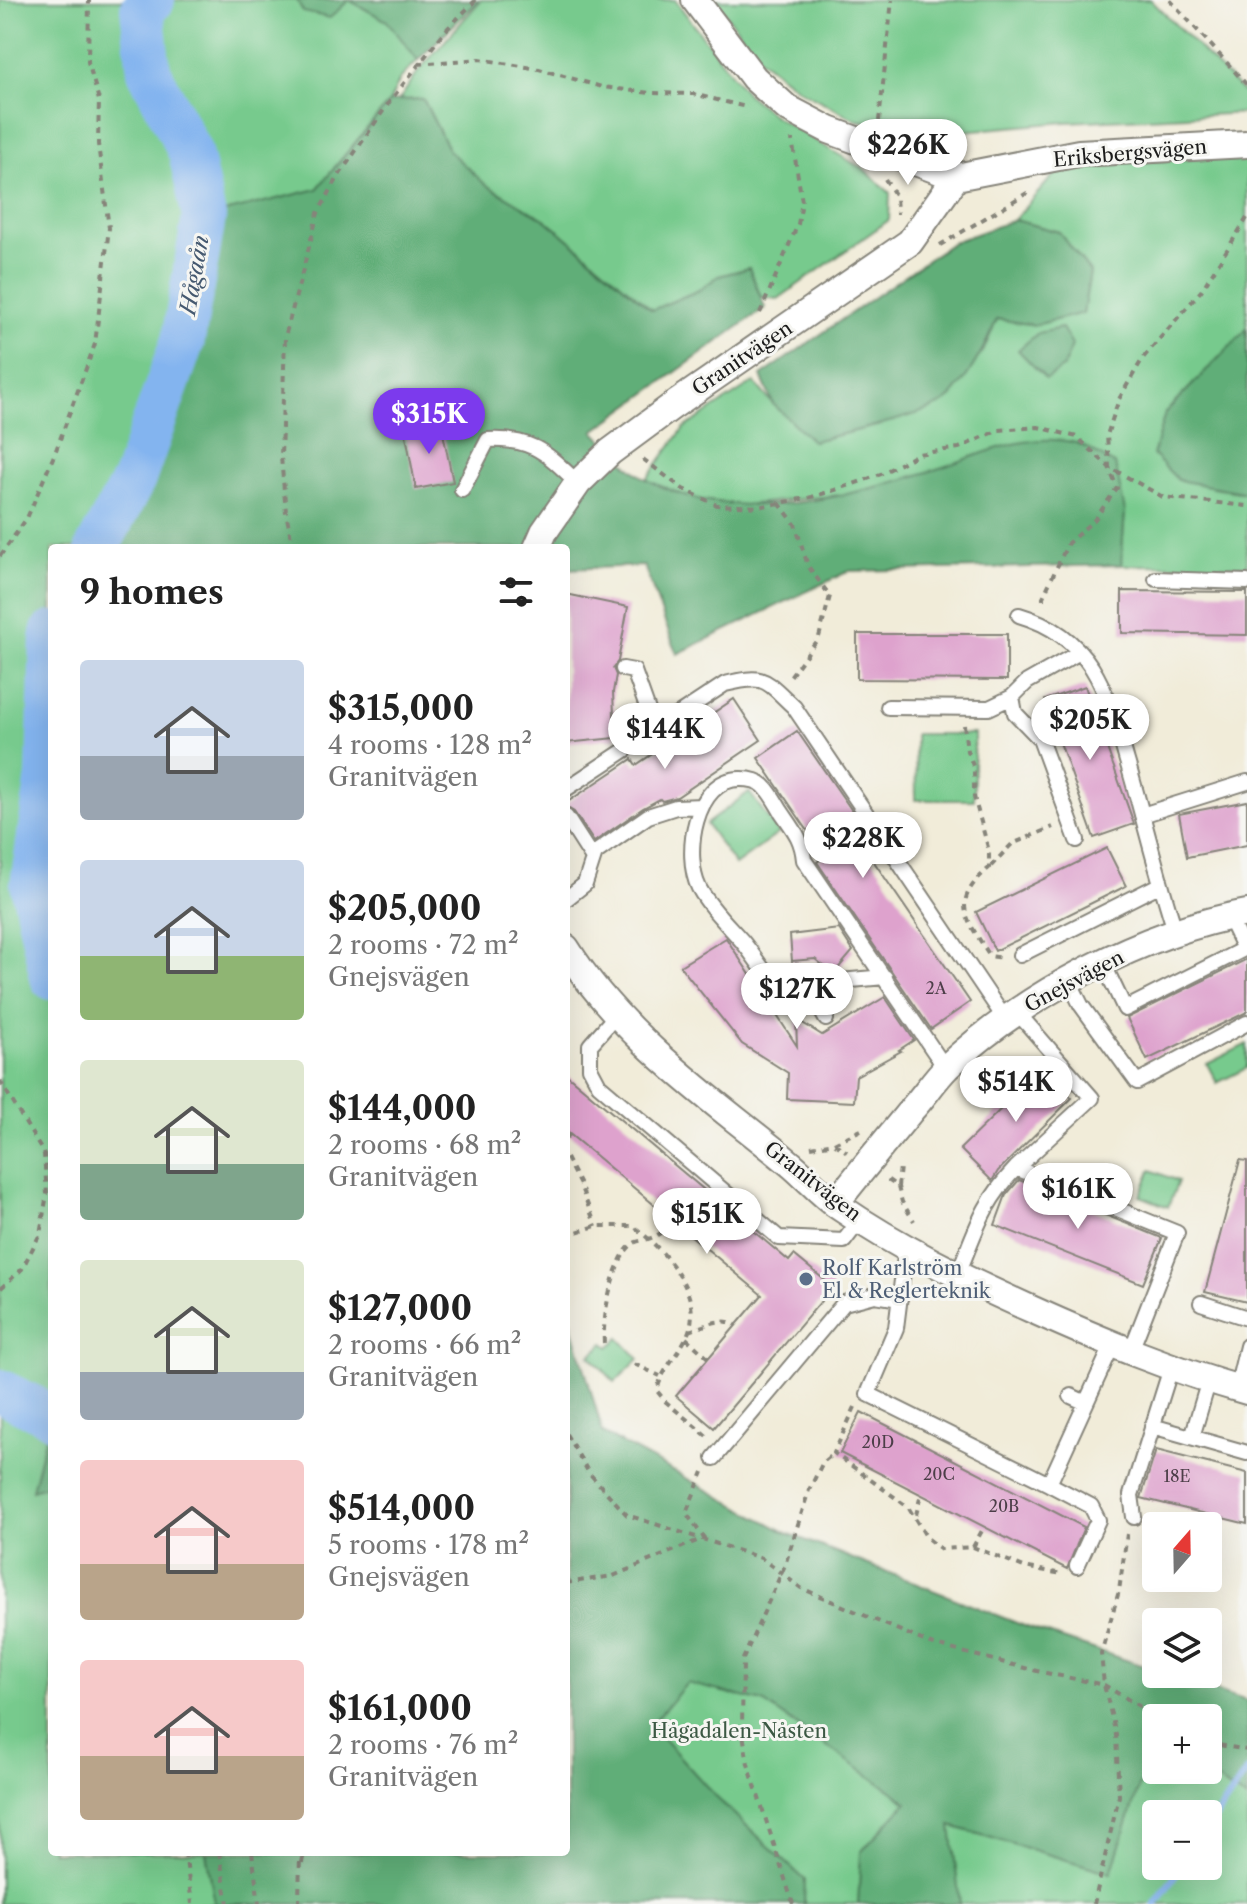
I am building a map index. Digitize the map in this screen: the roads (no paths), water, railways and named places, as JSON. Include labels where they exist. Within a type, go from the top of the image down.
[{"type":"street","points":[[695,0],[754,78],[787,108],[829,130],[956,177]]},
{"type":"street","name":"Eriksbergsvägen","points":[[956,177],[1079,153],[1247,144]]},
{"type":"street","name":"Granitvägen","points":[[539,544],[578,483],[610,452],[910,242],[956,177]]},
{"type":"street","name":"Gnejsvägen","points":[[835,1204],[946,1069],[1010,1015],[1103,963],[1176,933],[1238,915]]},
{"type":"street","name":"Granitvägen","points":[[570,955],[585,979],[617,1014],[684,1079],[835,1204],[957,1276],[1121,1350],[1242,1389]]},
{"type":"lane","points":[[462,490],[488,440],[512,439],[538,448],[578,483]]},
{"type":"lane","points":[[1156,579],[1247,582]]},
{"type":"lane","points":[[1019,615],[1045,623],[1071,642],[1093,669],[1116,724],[1159,885],[1176,933]]},
{"type":"lane","points":[[888,707],[989,708],[1012,697],[1027,682],[1080,652]]},
{"type":"lane","points":[[623,669],[634,671],[655,730]]},
{"type":"lane","points":[[570,786],[725,684],[752,678],[764,680],[794,707],[1010,1015],[1092,1098],[998,1187],[984,1209],[957,1276]]},
{"type":"lane","points":[[1012,697],[1015,713],[1040,739],[1077,840]]},
{"type":"lane","points":[[885,977],[840,981],[792,977],[781,981],[767,975],[699,887],[690,853],[702,806],[718,787],[735,779],[752,779],[763,785],[802,842],[804,860],[885,977],[946,1069]]},
{"type":"lane","points":[[1142,815],[1247,782]]},
{"type":"lane","points":[[570,896],[585,884],[595,853],[648,816],[676,807],[702,806]]},
{"type":"lane","points":[[570,823],[593,859]]},
{"type":"lane","points":[[1020,955],[1159,885]]},
{"type":"lane","points":[[1103,963],[1125,1009],[1244,949],[1238,915]]},
{"type":"lane","points":[[803,978],[826,1019]]},
{"type":"lane","points":[[1069,981],[1081,1005],[1137,1082],[1247,1023]]},
{"type":"lane","points":[[617,1014],[590,1045],[590,1068],[599,1085],[779,1238],[844,1241],[860,1220]]},
{"type":"lane","points":[[1016,1168],[1177,1233],[1121,1350],[1086,1403],[1049,1484]]},
{"type":"lane","points":[[906,1248],[903,1308],[868,1394],[1091,1506],[1098,1520],[1077,1566]]},
{"type":"lane","points":[[718,1453],[844,1303],[875,1295],[903,1308]]},
{"type":"lane","points":[[1201,1303],[1247,1318]]},
{"type":"lane","points":[[1242,1389],[1247,1346]]},
{"type":"lane","points":[[1134,1517],[1131,1495],[1171,1368]]},
{"type":"lane","points":[[1192,1437],[1209,1380]]},
{"type":"lane","points":[[1071,1396],[1086,1403]]},
{"type":"lane","points":[[1152,1426],[1246,1451]]},
{"type":"waterway","name":"Hågaån","points":[[99,544],[134,479],[183,340],[204,217],[190,152],[149,71],[142,9],[153,0]]},
{"type":"waterway","name":"Hågaån","points":[[48,775],[32,884],[48,959]]},
{"type":"waterway","name":"Hågaån","points":[[0,1391],[48,1414]]},
{"type":"waterway","points":[[1222,1808],[1247,1771]]},
{"type":"waterway","points":[[1155,1904],[1172,1880]]},
{"type":"place","name":"Rolf Karlström El & Reglerteknik","points":[[806,1279]]},
{"type":"park label","name":"Hågadalen-Nåsten","points":[[739,1731]]}]
